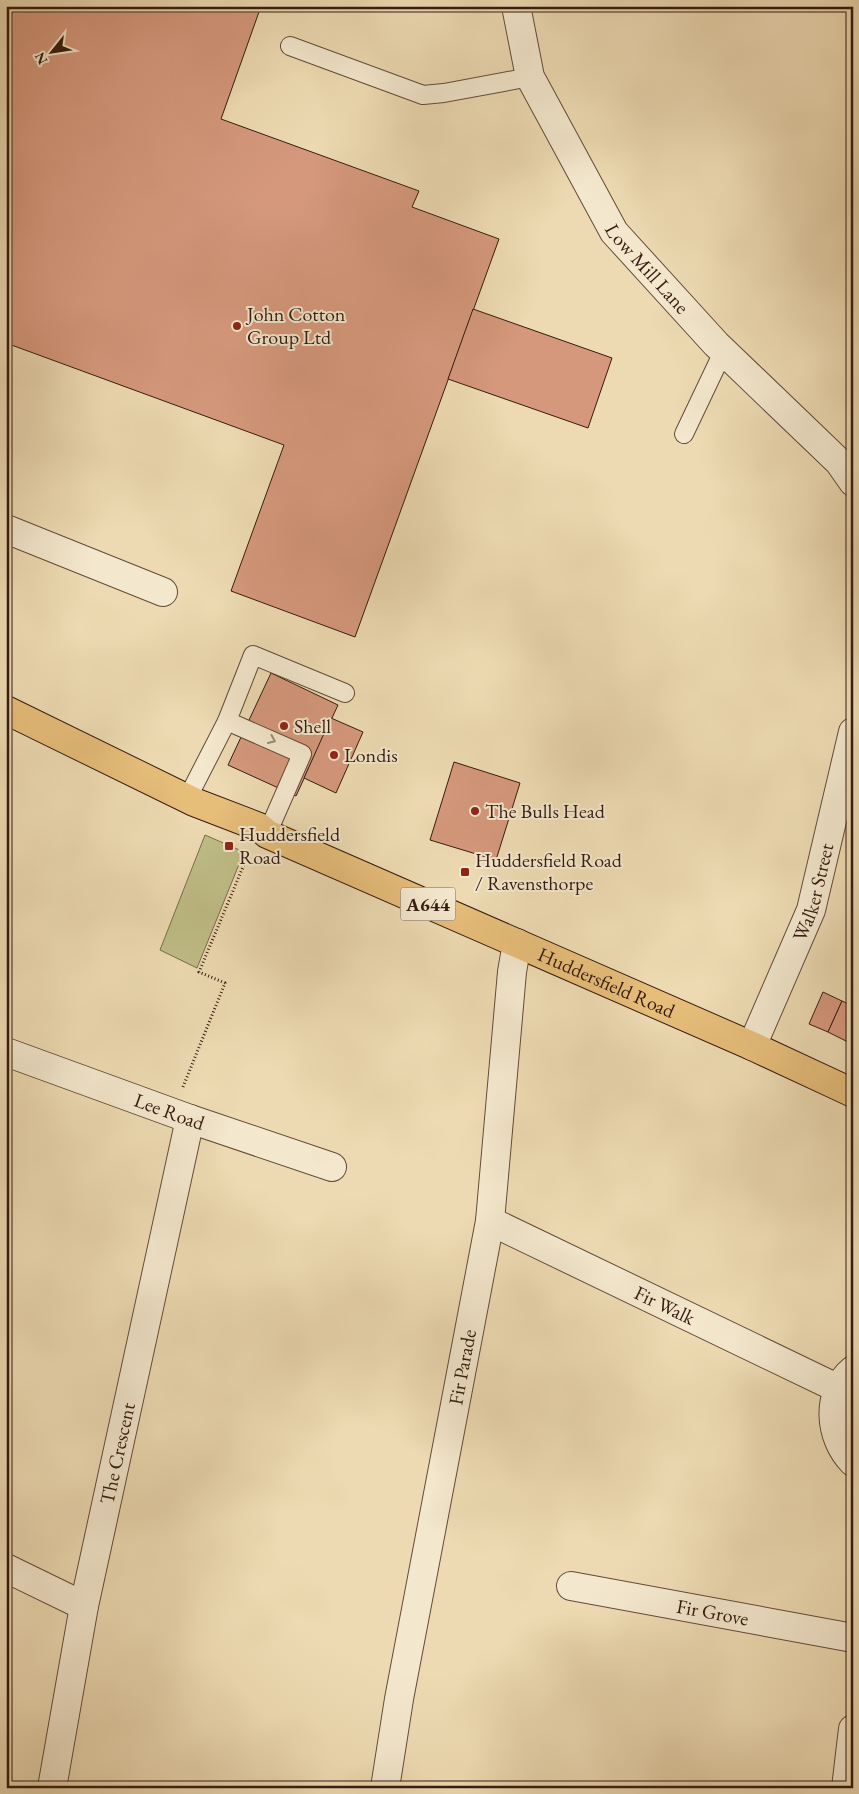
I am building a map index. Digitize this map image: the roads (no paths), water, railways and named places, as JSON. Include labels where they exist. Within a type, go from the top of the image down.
[{"type":"highway","name":"Huddersfield Road","points":[[6,710],[187,799],[263,830],[752,1046],[853,1094]]},
{"type":"street","name":"Low Mill Lane","points":[[516,6],[530,77],[614,232],[723,352],[839,462],[853,482]]},
{"type":"street","points":[[6,528],[163,592]]},
{"type":"street","name":"Walker Street","points":[[752,1046],[810,910],[853,732]]},
{"type":"street","name":"Fir Parade","points":[[385,1788],[399,1699],[490,1221],[512,972],[517,943]]},
{"type":"street","name":"Lee Road","points":[[6,1052],[181,1116],[332,1167]]},
{"type":"street","name":"The Crescent","points":[[52,1788],[84,1606],[181,1116]]},
{"type":"street","name":"Fir Walk","points":[[490,1221],[846,1379]]},
{"type":"street","points":[[846,1379],[833,1408],[834,1427],[840,1445],[853,1462]]},
{"type":"street","points":[[6,1568],[84,1606]]},
{"type":"street","name":"Fir Grove","points":[[571,1586],[853,1638]]},
{"type":"street","points":[[846,1788],[853,1729]]},
{"type":"lane","points":[[290,46],[423,95],[444,93],[530,77]]},
{"type":"lane","points":[[684,434],[723,352]]},
{"type":"lane","points":[[187,799],[227,721],[253,655],[345,693]]},
{"type":"lane","points":[[227,721],[302,754],[263,830]]},
{"type":"place","name":"John Cotton Group Ltd","points":[[237,326]]},
{"type":"place","name":"Shell","points":[[284,726]]},
{"type":"place","name":"Londis","points":[[334,755]]},
{"type":"place","name":"The Bulls Head","points":[[475,811]]},
{"type":"place","name":"Huddersfield Road","points":[[229,846]]},
{"type":"place","name":"Huddersfield Road / Ravensthorpe","points":[[465,872]]}]
